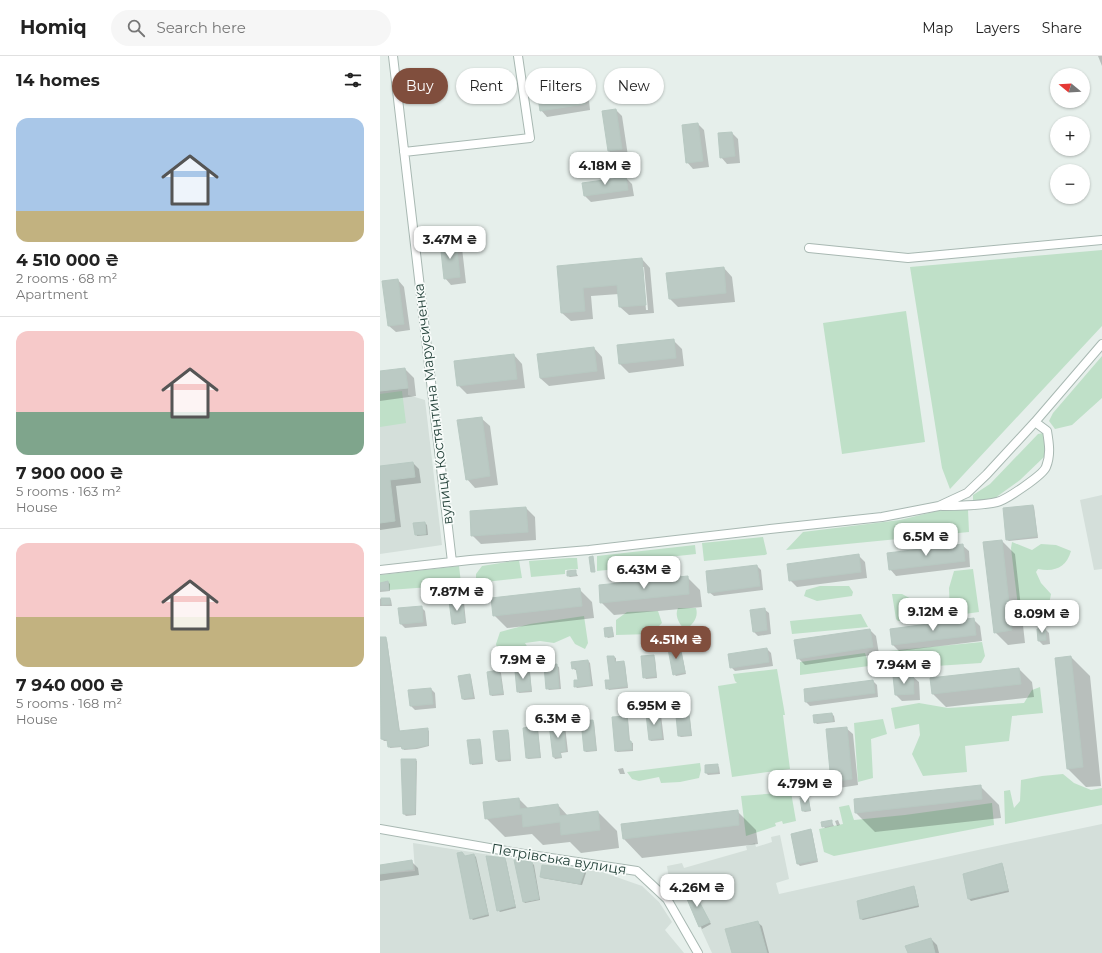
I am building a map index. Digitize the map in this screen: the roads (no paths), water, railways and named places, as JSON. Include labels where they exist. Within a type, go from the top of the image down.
[{"type":"street","name":"вулиця Костянтина Марусиченка","points":[[393,56],[452,562]]},
{"type":"street","points":[[404,152],[530,138],[518,56]]},
{"type":"street","points":[[808,248],[908,258],[1102,240]]},
{"type":"street","points":[[939,506],[966,493],[987,474],[1035,422],[1102,344]]},
{"type":"street","points":[[380,570],[597,549],[882,517],[939,506],[977,505],[999,502],[1022,488],[1046,468],[1050,448],[1047,431],[1035,422]]},
{"type":"street","name":"Петрівська вулиця","points":[[380,829],[524,854],[638,871],[667,899],[698,953]]}]
